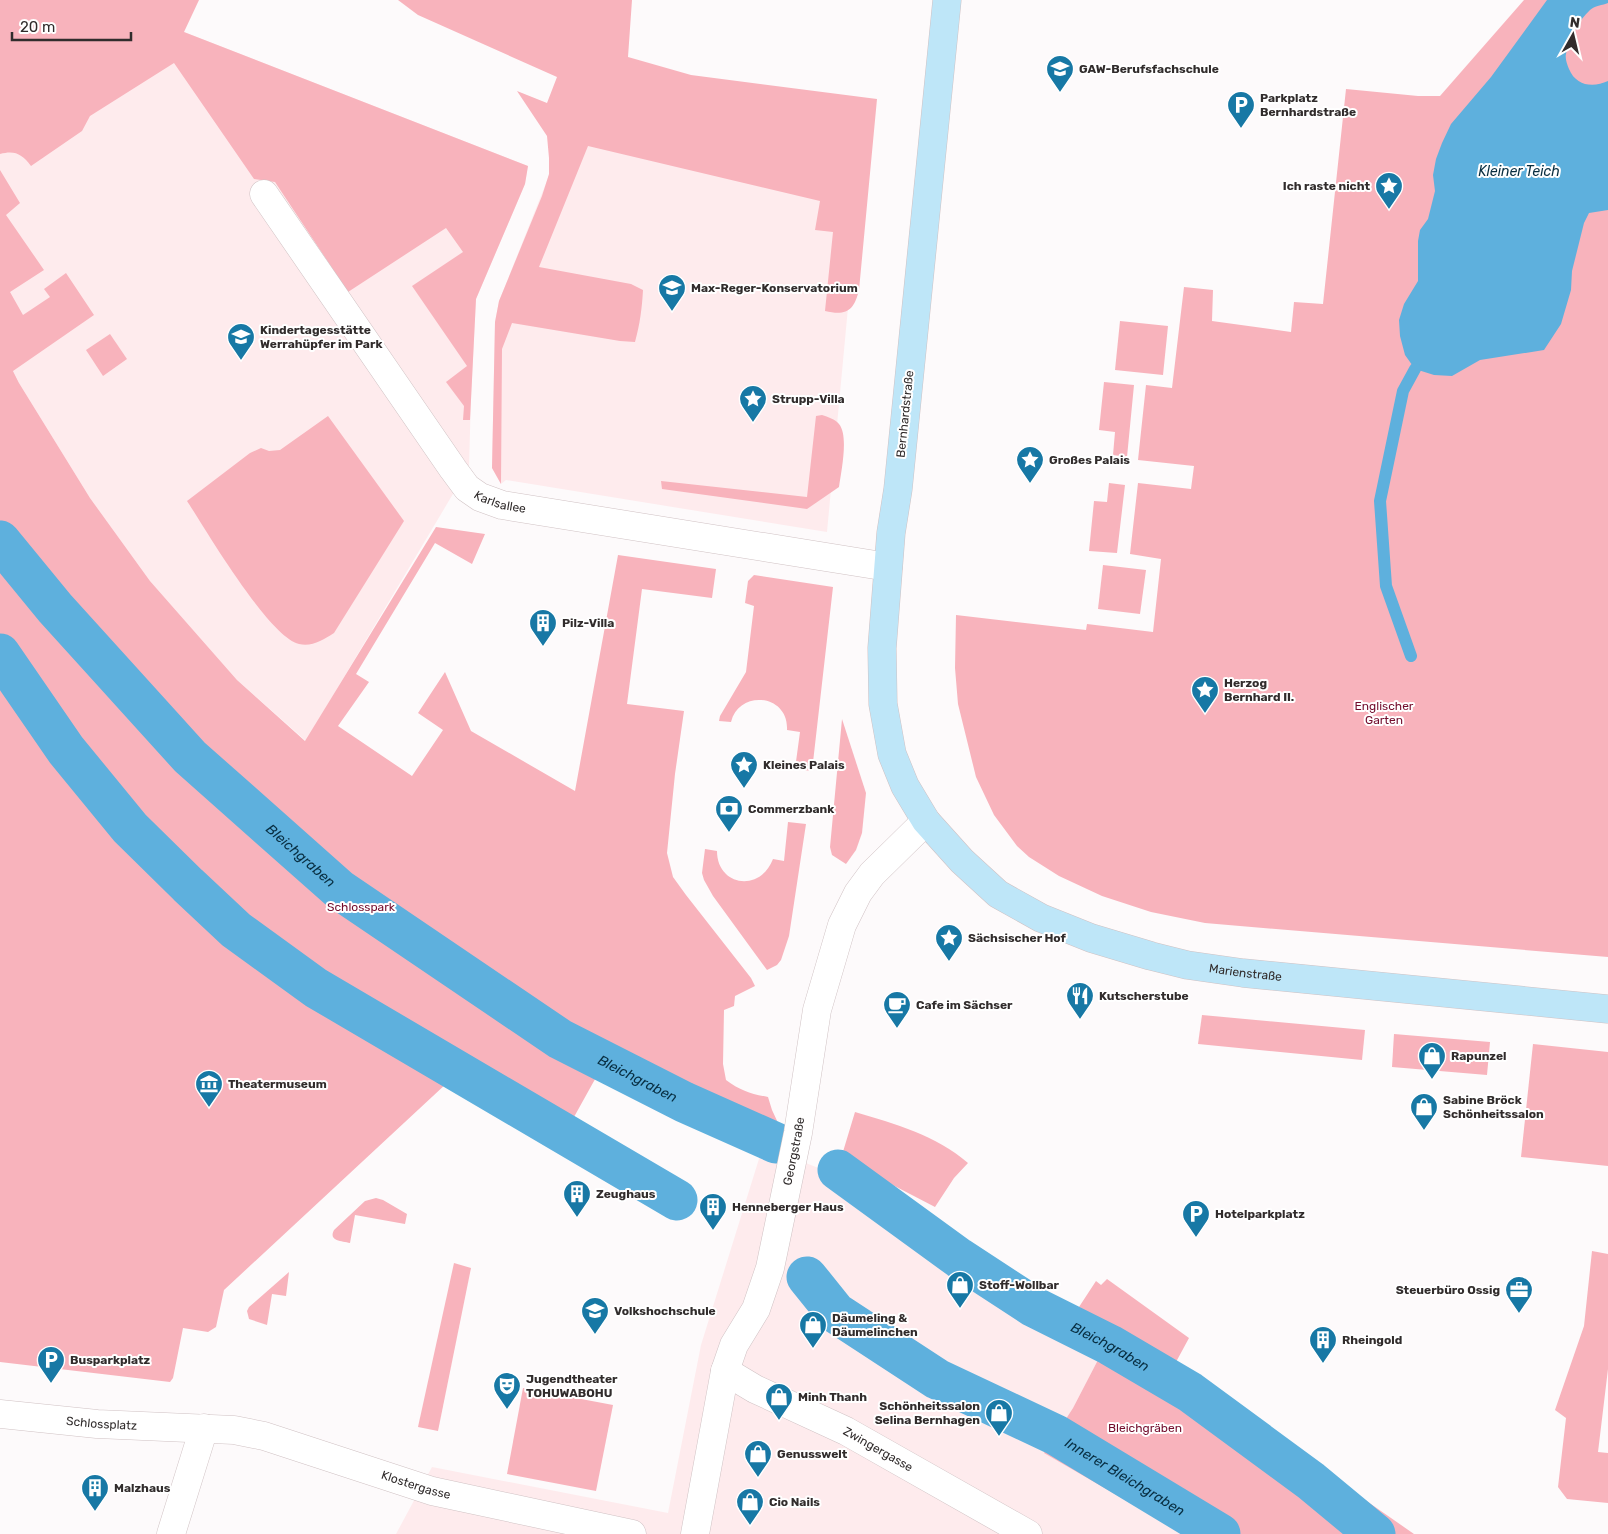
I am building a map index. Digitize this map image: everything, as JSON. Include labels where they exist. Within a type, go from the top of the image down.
[{"type":"main road","name":"Bernhardstraße","points":[[926,821],[905,786],[892,754],[883,704],[882,648],[888,567],[948,0]]},
{"type":"main road","name":"Marienstraße","points":[[926,821],[962,861],[998,894],[1041,918],[1075,932],[1151,956],[1187,965],[1243,973],[1608,1009]]},
{"type":"street","name":"Karlsallee","points":[[264,194],[453,470],[467,488],[480,497],[502,505],[888,567]]},
{"type":"street","name":"Georgstraße","points":[[695,1534],[725,1372],[734,1345],[756,1309],[770,1268],[798,1133],[817,1010],[842,925],[858,893],[872,874],[926,821]]},
{"type":"street","name":"Zwingergasse","points":[[725,1372],[755,1389],[846,1431],[1028,1534]]},
{"type":"street","name":"Schlossplatz","points":[[0,1414],[97,1424],[204,1428]]},
{"type":"street","points":[[171,1534],[204,1428]]},
{"type":"street","name":"Klostergasse","points":[[204,1428],[234,1430],[264,1436],[432,1492],[632,1534]]},
{"type":"shaded area","name":"Kindertagesstätte Werrahüpfer im Park","points":[[184,32],[528,166],[525,184],[476,299],[469,467],[306,741],[237,680],[150,581],[90,498],[19,383],[0,344],[0,80]]},
{"type":"shaded area","name":"Max-Reger-Konservatorium","points":[[576,108],[859,190],[827,532],[506,480],[501,484],[492,468],[495,322],[499,301]]},
{"type":"shaded area","points":[[763,1146],[841,1177],[974,1273],[1040,1315],[1106,1349],[1100,1356],[1073,1408],[1045,1453],[1184,1534],[396,1534],[432,1467],[668,1513],[701,1345]]},
{"type":"green space","points":[[0,0],[199,0],[184,32],[528,166],[525,184],[476,299],[470,420],[463,420],[464,406],[446,382],[467,366],[412,286],[463,252],[446,228],[348,292],[275,182],[254,179],[174,63],[90,116],[82,131],[31,166],[18,154],[10,152],[0,154]]},
{"type":"green space","points":[[398,0],[632,0],[628,57],[691,75],[877,99],[859,290],[855,303],[844,312],[825,311],[833,232],[815,230],[820,201],[588,146],[539,267],[631,284],[643,290],[637,335],[635,342],[620,341],[512,323],[502,349],[501,484],[492,468],[495,322],[499,301],[542,196],[549,174],[547,136],[517,91],[547,103],[557,77],[418,15]]},
{"type":"green space","name":"Englischer Garten","points":[[1524,0],[1608,0],[1608,957],[1205,923],[1151,912],[1102,896],[1059,876],[1029,857],[1017,846],[994,815],[976,777],[958,704],[955,668],[956,615],[1086,630],[1087,624],[1153,632],[1161,559],[1130,554],[1138,483],[1191,489],[1194,466],[1138,460],[1146,385],[1172,388],[1184,287],[1213,290],[1212,321],[1291,332],[1294,302],[1323,304],[1346,89],[1418,96],[1440,96]]},
{"type":"green space","name":"Schlosspark","points":[[0,170],[20,203],[6,215],[44,270],[10,292],[23,315],[50,297],[44,289],[66,273],[94,315],[13,371],[19,383],[90,498],[150,581],[237,680],[305,741],[436,527],[485,534],[472,564],[435,543],[356,674],[369,682],[338,726],[412,776],[443,730],[418,713],[445,672],[471,731],[575,791],[618,555],[716,569],[712,598],[642,589],[627,704],[684,711],[667,853],[673,877],[751,978],[755,986],[735,996],[734,1006],[724,1010],[723,1064],[726,1080],[746,1092],[768,1097],[779,1125],[778,1133],[691,1094],[609,1054],[569,1126],[540,1109],[528,1128],[493,1106],[447,1083],[224,1290],[216,1327],[208,1332],[183,1328],[173,1378],[170,1382],[0,1362]]},
{"type":"green space","points":[[1120,321],[1168,326],[1163,375],[1115,370]]},
{"type":"green space","points":[[110,334],[127,359],[103,376],[86,350]]},
{"type":"green space","points":[[1104,382],[1134,385],[1127,457],[1113,455],[1115,432],[1099,430]]},
{"type":"green space","points":[[822,415],[831,418],[839,424],[844,437],[844,454],[839,487],[807,509],[662,489],[661,481],[807,497],[816,416]]},
{"type":"green space","points":[[328,416],[404,521],[334,633],[317,642],[304,645],[286,637],[255,603],[187,501],[250,453],[261,448],[269,451],[280,450]]},
{"type":"green space","points":[[1109,483],[1125,485],[1117,553],[1089,551],[1094,501],[1107,502]]},
{"type":"green space","points":[[1103,565],[1146,570],[1140,614],[1098,609]]},
{"type":"green space","points":[[754,575],[833,587],[812,771],[795,769],[800,732],[787,730],[785,718],[780,709],[772,703],[763,700],[743,704],[736,711],[731,722],[719,721],[720,716],[746,672],[754,606],[745,603],[748,581]]},
{"type":"green space","points":[[842,719],[866,793],[862,833],[856,850],[846,864],[832,855],[830,847]]},
{"type":"green space","points":[[788,822],[806,824],[789,936],[781,960],[777,965],[767,970],[713,896],[704,880],[702,873],[705,849],[717,851],[719,863],[724,872],[731,878],[740,881],[750,881],[759,877],[767,870],[773,859],[784,861]]},
{"type":"green space","points":[[1202,1015],[1365,1030],[1362,1060],[1198,1044]]},
{"type":"green space","points":[[1394,1034],[1490,1042],[1487,1075],[1392,1067]]},
{"type":"green space","points":[[1533,1044],[1608,1052],[1608,1166],[1521,1157]]},
{"type":"green space","points":[[855,1112],[900,1126],[929,1138],[956,1153],[968,1163],[954,1178],[935,1207],[885,1181],[842,1155]]},
{"type":"green space","points":[[376,1198],[407,1214],[405,1224],[355,1215],[350,1243],[334,1238],[334,1230],[365,1201]]},
{"type":"green space","points":[[1592,1251],[1608,1254],[1608,1369],[1598,1452],[1608,1453],[1608,1503],[1567,1499],[1558,1487],[1566,1418],[1555,1410],[1584,1326]]},
{"type":"green space","points":[[454,1263],[471,1268],[438,1431],[418,1427]]},
{"type":"green space","points":[[289,1272],[286,1296],[272,1294],[267,1325],[249,1319],[247,1311],[249,1307]]},
{"type":"green space","name":"Bleichgräben","points":[[1107,1279],[1189,1338],[1176,1362],[1269,1433],[1414,1534],[1184,1534],[1044,1453],[1073,1408],[1100,1356],[1124,1333],[1079,1307],[1096,1281],[1101,1285]]},
{"type":"green space","points":[[523,1388],[613,1405],[596,1491],[507,1474]]},
{"type":"water","name":"Kleiner Teich","points":[[1547,0],[1608,0],[1608,3],[1592,9],[1582,19],[1572,36],[1566,56],[1572,75],[1580,82],[1591,85],[1608,81],[1608,210],[1589,213],[1584,223],[1572,271],[1571,290],[1561,324],[1544,350],[1480,360],[1452,376],[1434,375],[1415,369],[1405,355],[1400,336],[1399,320],[1404,304],[1418,281],[1418,241],[1420,230],[1428,219],[1435,191],[1433,175],[1436,159],[1451,124],[1491,77]]},
{"type":"waterway","points":[[1411,656],[1386,586],[1380,501],[1403,391],[1415,369]]},
{"type":"waterway","name":"Bleichgraben","points":[[0,541],[55,608],[190,757],[340,890],[560,1039],[684,1102],[776,1143]]},
{"type":"waterway","name":"Bleichgraben","points":[[0,654],[66,750],[130,828],[236,930],[316,988],[677,1200]]},
{"type":"waterway","name":"Bleichgraben","points":[[838,1170],[959,1258],[1034,1307],[1110,1345],[1190,1392],[1311,1481],[1375,1534]]},
{"type":"waterway","name":"Bleichgraben","points":[[807,1277],[836,1313],[937,1379],[1056,1435],[1220,1534]]},
{"type":"place","name":"GAW-Berufsfachschule","points":[[1060,93]]},
{"type":"place","name":"Parkplatz Bernhardstraße","points":[[1241,129]]},
{"type":"place","name":"Ich raste nicht","points":[[1389,210]]},
{"type":"place","name":"Max-Reger-Konservatorium","points":[[672,312]]},
{"type":"place","name":"Kindertagesstätte Werrahüpfer im Park","points":[[241,361]]},
{"type":"place","name":"Strupp-Villa","points":[[753,423]]},
{"type":"place","name":"Großes Palais","points":[[1030,484]]},
{"type":"place","name":"Pilz-Villa","points":[[543,647]]},
{"type":"place","name":"Herzog Bernhard II.","points":[[1205,714]]},
{"type":"place","name":"Kleines Palais","points":[[744,789]]},
{"type":"place","name":"Commerzbank","points":[[729,833]]},
{"type":"place","name":"Sächsischer Hof","points":[[949,962]]},
{"type":"place","name":"Kutscherstube","points":[[1080,1020]]},
{"type":"place","name":"Cafe im Sächser","points":[[897,1029]]},
{"type":"place","name":"Rapunzel","points":[[1432,1080]]},
{"type":"place","name":"Theatermuseum","points":[[209,1108]]},
{"type":"place","name":"Sabine Bröck Schönheitssalon","points":[[1424,1131]]},
{"type":"place","name":"Zeughaus","points":[[577,1218]]},
{"type":"place","name":"Henneberger Haus","points":[[713,1231]]},
{"type":"place","name":"Hotelparkplatz","points":[[1196,1238]]},
{"type":"place","name":"Stoff-Wollbar","points":[[960,1309]]},
{"type":"place","name":"Steuerbüro Ossig","points":[[1519,1314]]},
{"type":"place","name":"Volkshochschule","points":[[595,1335]]},
{"type":"place","name":"Däumeling & Däumelinchen","points":[[813,1349]]},
{"type":"place","name":"Rheingold","points":[[1323,1364]]},
{"type":"place","name":"Busparkplatz","points":[[51,1384]]},
{"type":"place","name":"Jugendtheater TOHUWABOHU","points":[[507,1410]]},
{"type":"place","name":"Minh Thanh","points":[[779,1421]]},
{"type":"place","name":"Schönheitssalon Selina Bernhagen","points":[[999,1437]]},
{"type":"place","name":"Genusswelt","points":[[758,1478]]},
{"type":"place","name":"Malzhaus","points":[[95,1512]]},
{"type":"place","name":"Cio Nails","points":[[750,1526]]},
{"type":"water label","name":"Innerer Bleichgraben","points":[[1125,1477]]}]
